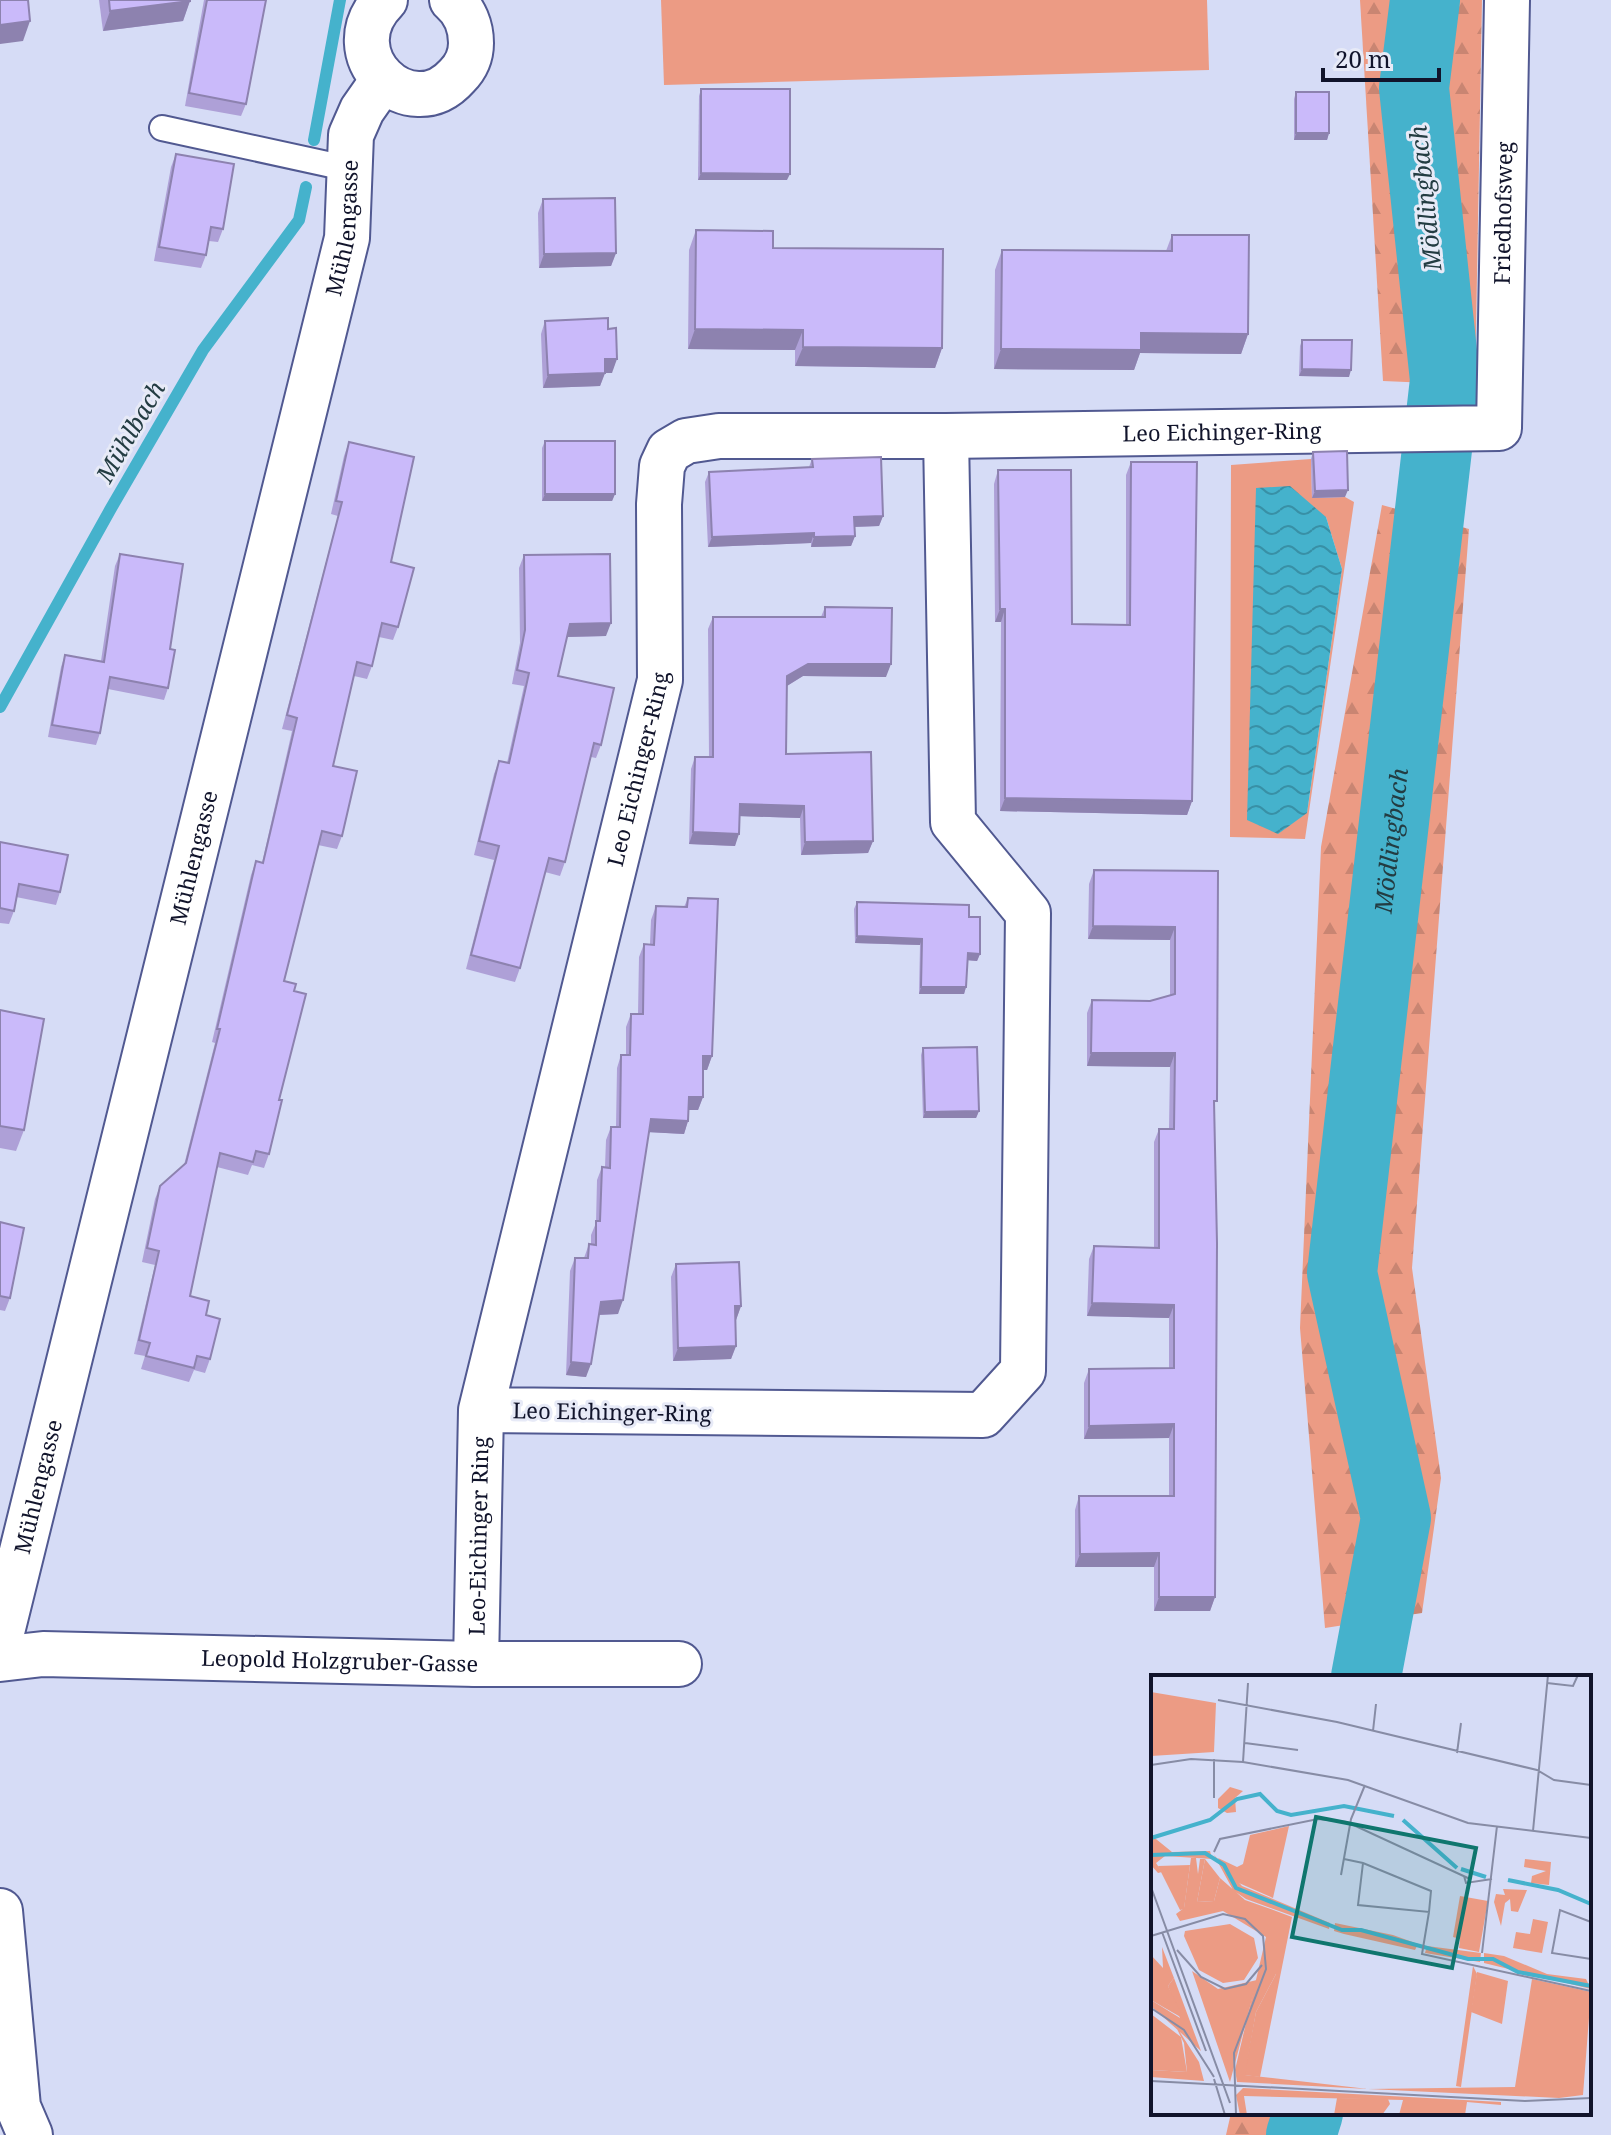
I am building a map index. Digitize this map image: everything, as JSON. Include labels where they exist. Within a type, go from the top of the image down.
[{"type":"street","points":[[376,10],[367,48],[372,65],[383,80],[409,93],[423,93],[452,82],[464,68],[471,52],[467,19],[452,0]]},
{"type":"street","name":"Friedhofsweg","points":[[1481,428],[1507,0]]},
{"type":"street","name":"Mühlengasse","points":[[0,1640],[347,238],[351,135],[362,110],[383,80]]},
{"type":"street","name":"Leo Eichinger-Ring","points":[[946,436],[953,822],[1028,913],[1023,1371],[983,1415],[481,1410],[660,680],[659,504],[662,466],[669,451],[686,441],[719,436],[1481,428]]},
{"type":"street","name":"Leo-Eichinger Ring","points":[[476,1664],[481,1410]]},
{"type":"street","name":"Leopold Holzgruber-Gasse","points":[[0,1659],[43,1654],[476,1664],[679,1664]]},
{"type":"street","points":[[0,1911],[18,2107],[30,2135]]},
{"type":"lane","points":[[162,128],[350,169]]},
{"type":"green space","points":[[661,0],[1207,0],[1209,70],[664,85]]},
{"type":"green space","points":[[1360,0],[1482,0],[1475,385],[1383,381]]},
{"type":"green space","points":[[1311,459],[1312,498],[1345,497],[1354,502],[1305,839],[1230,837],[1231,465]],"holes":[[[1326,517],[1342,569],[1307,813]]]},
{"type":"green space","points":[[1382,505],[1469,529],[1412,1268],[1441,1478],[1422,1613],[1325,1628],[1300,1328],[1321,847]]},
{"type":"green space","points":[[1231,2115],[1328,2115],[1324,2135],[1226,2135]]},
{"type":"water","points":[[1290,486],[1326,517],[1342,569],[1307,813],[1278,834],[1247,820],[1256,488]]},
{"type":"building","points":[[0,0],[28,0],[30,21],[0,25]]},
{"type":"building","points":[[109,0],[190,0],[190,1],[110,11]]},
{"type":"building","points":[[207,0],[266,0],[246,104],[189,93]]},
{"type":"building","points":[[701,89],[790,89],[790,174],[701,173]]},
{"type":"building","points":[[1296,92],[1329,92],[1329,133],[1296,133]]},
{"type":"building","points":[[176,154],[234,164],[223,229],[211,227],[206,255],[159,247]]},
{"type":"building","points":[[615,198],[616,253],[544,254],[543,199]]},
{"type":"building","points":[[696,230],[773,231],[773,248],[943,249],[942,348],[803,347],[803,330],[695,329]]},
{"type":"building","points":[[1172,235],[1249,235],[1248,334],[1141,333],[1141,350],[1001,349],[1002,250],[1172,251]]},
{"type":"building","points":[[608,318],[608,329],[616,328],[617,359],[605,359],[605,373],[548,375],[545,321]]},
{"type":"building","points":[[1302,340],[1352,340],[1351,370],[1302,369]]},
{"type":"building","points":[[545,441],[615,441],[615,494],[545,494]]},
{"type":"building","points":[[349,442],[414,457],[391,562],[414,568],[398,627],[382,623],[372,666],[357,662],[333,766],[357,771],[342,836],[322,831],[284,981],[296,984],[294,991],[306,994],[279,1100],[282,1100],[269,1154],[256,1151],[253,1162],[220,1153],[190,1296],[209,1301],[206,1315],[220,1319],[210,1359],[197,1356],[194,1368],[146,1356],[150,1343],[139,1340],[159,1251],[147,1248],[160,1186],[186,1163],[220,1029],[217,1029],[256,861],[263,863],[297,718],[287,715],[342,502],[336,501]]},
{"type":"building","points":[[1347,451],[1348,490],[1315,491],[1313,452]]},
{"type":"building","points":[[881,457],[883,516],[854,517],[855,536],[814,537],[814,533],[712,537],[709,472],[813,467],[812,459]]},
{"type":"building","points":[[1131,462],[1197,462],[1192,801],[1005,798],[1005,609],[1000,609],[998,470],[1071,470],[1072,624],[1130,625]]},
{"type":"building","points":[[120,554],[183,564],[170,649],[175,650],[168,688],[110,677],[100,733],[52,725],[65,655],[104,662]]},
{"type":"building","points":[[610,554],[611,623],[570,624],[558,676],[614,688],[601,745],[594,743],[565,862],[549,858],[520,968],[471,955],[499,846],[479,841],[499,761],[509,763],[529,673],[517,670],[525,630],[524,555]]},
{"type":"building","points":[[825,607],[892,608],[891,664],[808,664],[787,676],[786,754],[871,752],[873,841],[805,842],[804,806],[740,804],[739,834],[693,832],[695,757],[713,757],[713,617],[825,617]]},
{"type":"building","points":[[0,842],[68,855],[60,892],[19,884],[14,911],[0,908]]},
{"type":"building","points":[[1094,870],[1218,871],[1217,1101],[1214,1101],[1217,1243],[1215,1597],[1159,1597],[1159,1553],[1080,1554],[1079,1496],[1174,1496],[1174,1424],[1089,1426],[1089,1369],[1174,1368],[1174,1305],[1092,1303],[1094,1246],[1159,1248],[1159,1129],[1174,1129],[1175,1053],[1091,1053],[1092,1000],[1150,1001],[1175,994],[1175,927],[1093,926]]},
{"type":"building","points":[[688,898],[718,899],[712,1056],[703,1056],[703,1097],[689,1097],[688,1121],[651,1119],[623,1300],[601,1302],[591,1364],[571,1362],[575,1258],[588,1258],[589,1244],[596,1245],[602,1167],[610,1168],[611,1127],[620,1127],[621,1055],[630,1055],[631,1014],[643,1014],[644,944],[654,945],[656,906],[687,907]]},
{"type":"building","points":[[857,902],[969,905],[969,917],[980,917],[980,954],[968,953],[966,987],[921,987],[922,939],[857,936]]},
{"type":"building","points":[[0,1010],[44,1019],[24,1130],[0,1126]]},
{"type":"building","points":[[977,1047],[979,1111],[925,1112],[923,1048]]},
{"type":"building","points":[[0,1222],[24,1228],[10,1298],[0,1296]]},
{"type":"building","points":[[739,1262],[741,1306],[735,1306],[736,1346],[678,1348],[676,1264]]},
{"type":"waterway","name":"Mühlbach","points":[[314,140],[340,0]]},
{"type":"waterway","name":"Mödlingbach","points":[[1366,1675],[1396,1518],[1342,1273],[1445,380],[1414,88],[1425,0]]},
{"type":"waterway","name":"Mühlbach","points":[[0,707],[203,350],[299,220],[306,187]]},
{"type":"waterway","name":"Mödlingbach","points":[[1301,2135],[1307,2115]]}]
